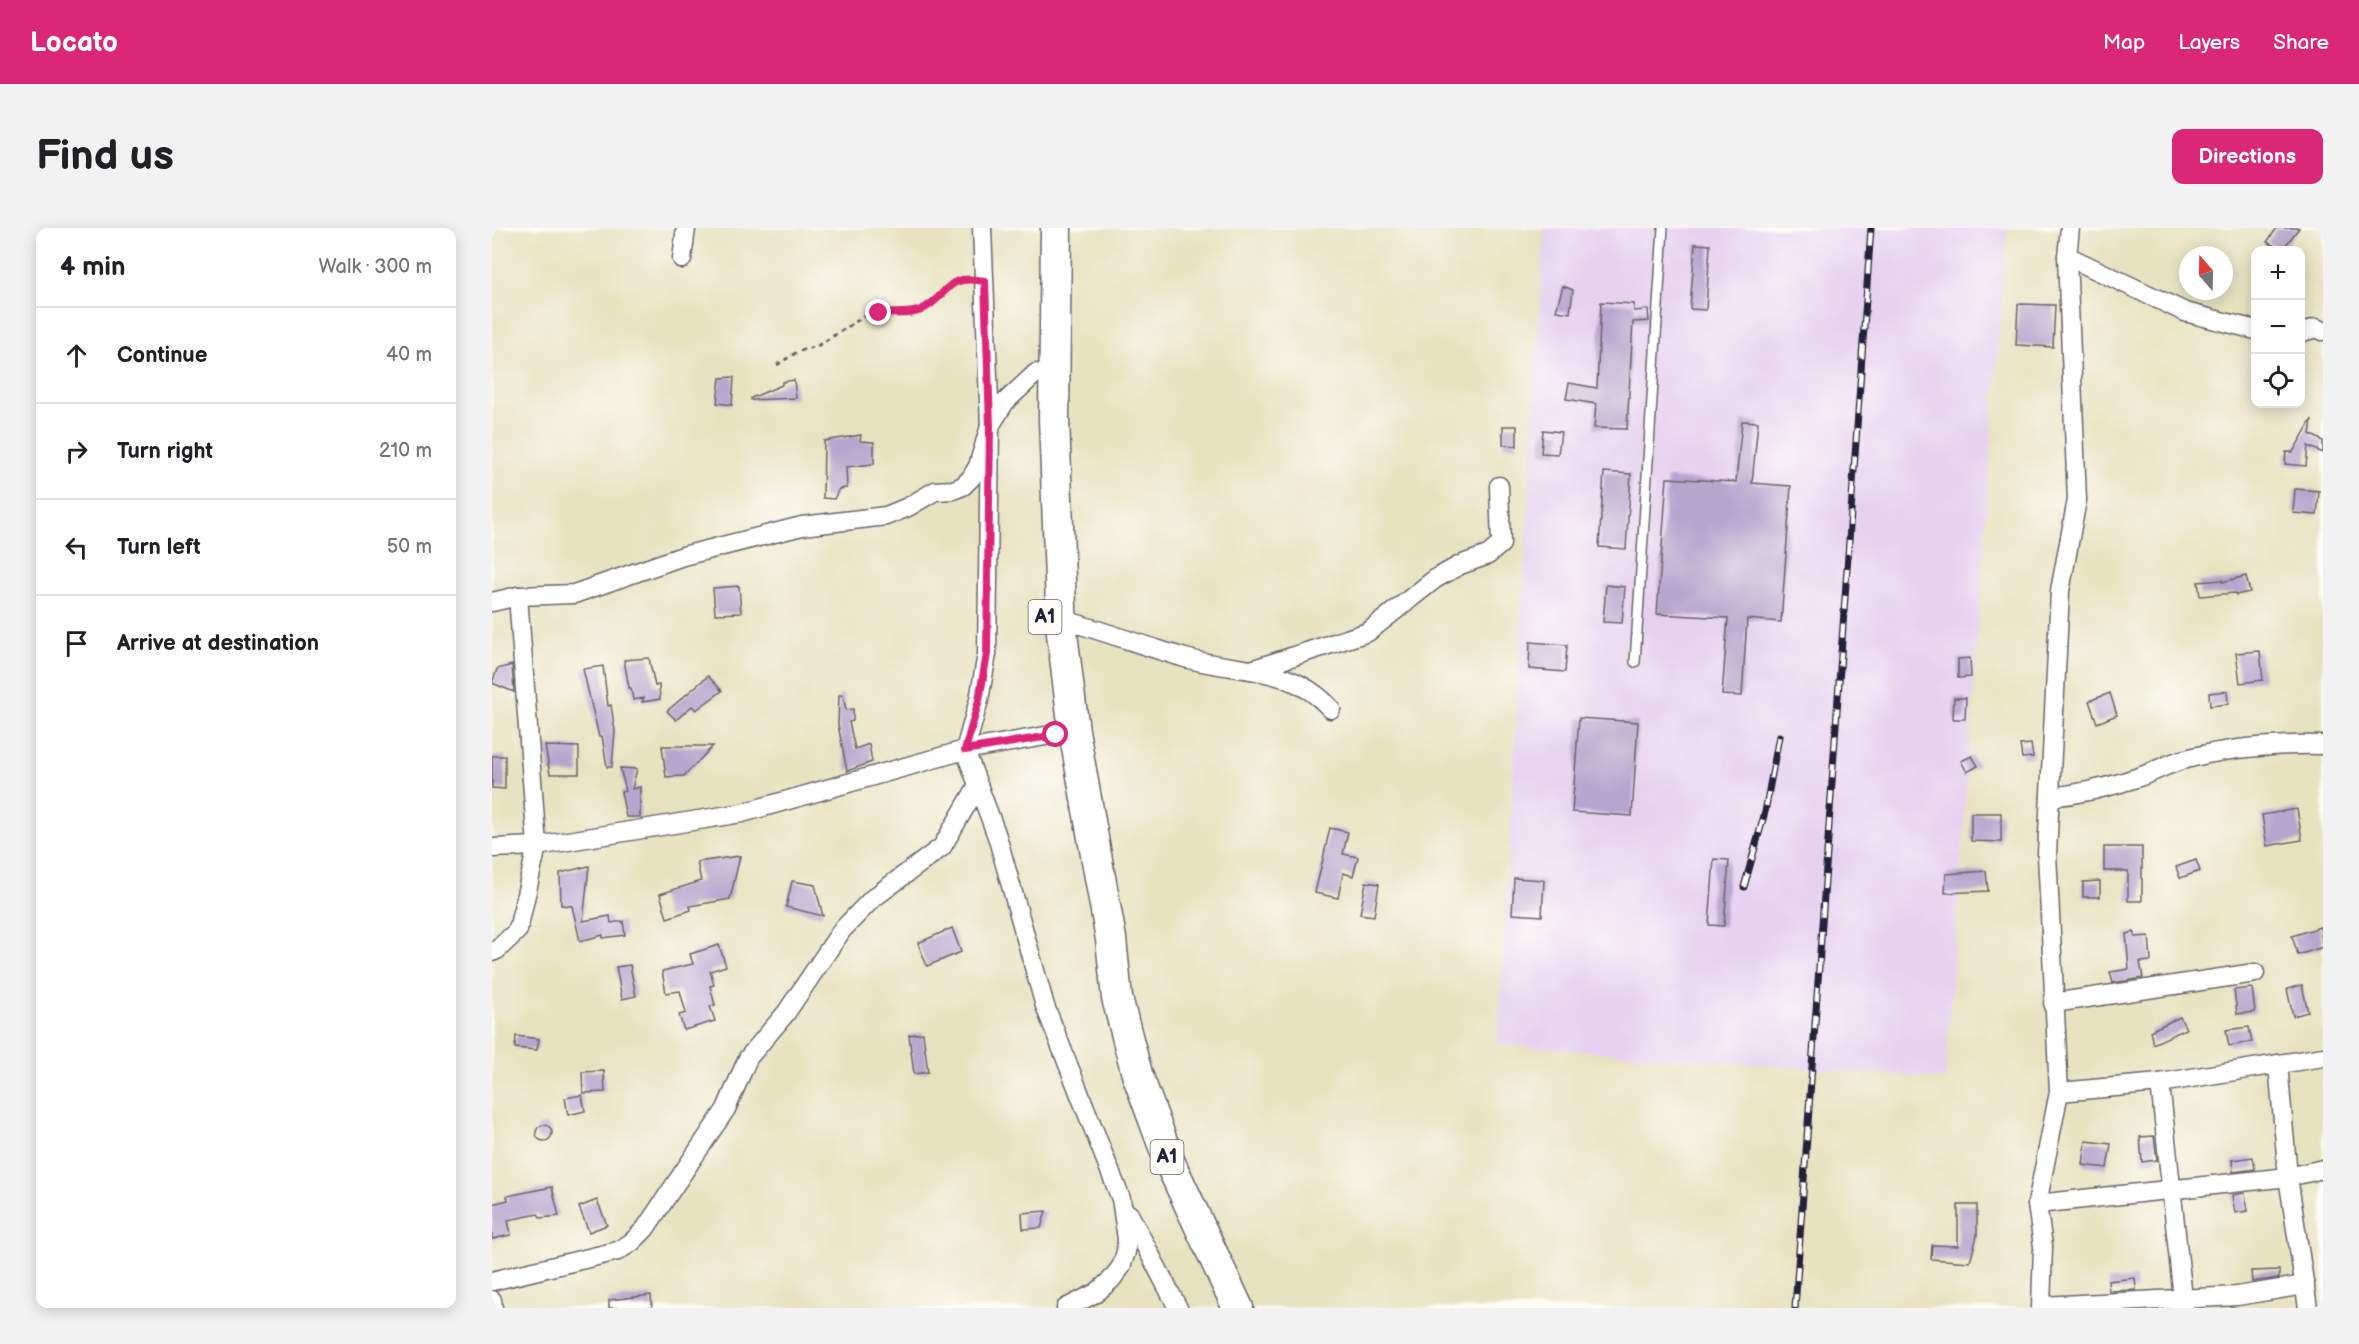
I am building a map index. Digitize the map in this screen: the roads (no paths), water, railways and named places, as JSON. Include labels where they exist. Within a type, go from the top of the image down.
[{"type":"highway","name":"A1","points":[[1035,228],[1036,373],[1040,418],[1045,636],[1111,939],[1117,998],[1137,1074],[1170,1163],[1238,1308]]},
{"type":"highway","name":"A1","points":[[1056,228],[1054,419],[1065,733]]},
{"type":"street","points":[[682,259],[686,228]]},
{"type":"street","points":[[982,228],[990,426],[987,654],[979,700],[965,750],[997,836],[1045,1006],[1121,1199],[1178,1308]]},
{"type":"street","points":[[2070,228],[2067,256],[2077,500],[2060,591],[2047,854],[2059,1092],[2037,1204],[2043,1246],[2042,1307],[2184,1304],[2305,1285]]},
{"type":"street","points":[[2067,256],[2185,312],[2251,329]]},
{"type":"street","points":[[492,602],[518,596],[574,594],[683,556],[802,526],[886,516],[908,507],[935,491],[953,490],[963,486],[978,466],[990,426],[1005,402],[1036,373]]},
{"type":"street","points":[[1251,670],[1368,632],[1436,579],[1460,565],[1488,555],[1501,544],[1499,486]]},
{"type":"street","points":[[492,952],[518,930],[537,846],[518,596]]},
{"type":"street","points":[[1061,619],[1187,658],[1293,680],[1317,693],[1330,709]]},
{"type":"street","points":[[492,848],[537,846],[742,813],[965,750],[1065,733]]},
{"type":"street","points":[[2050,797],[2083,794],[2114,786],[2180,760],[2226,750],[2273,744],[2323,745]]},
{"type":"street","points":[[492,1281],[618,1251],[632,1242],[645,1229],[726,1109],[748,1058],[786,1013],[842,930],[872,899],[942,847],[978,785]]},
{"type":"street","points":[[2054,1003],[2255,973]]},
{"type":"street","points":[[2059,1092],[2160,1083],[2323,1057]]},
{"type":"street","points":[[2278,1064],[2288,1177],[2308,1308]]},
{"type":"street","points":[[2160,1083],[2184,1304]]},
{"type":"street","points":[[2037,1204],[2288,1177],[2323,1169]]},
{"type":"street","points":[[1066,1308],[1096,1293],[1121,1267],[1128,1239],[1121,1199]]},
{"type":"street","points":[[492,1300],[493,1308]]},
{"type":"lane","points":[[1635,662],[1662,228]]},
{"type":"railway","points":[[1795,1308],[1871,228]]},
{"type":"railway","points":[[1744,887],[1765,812],[1779,736]]}]
